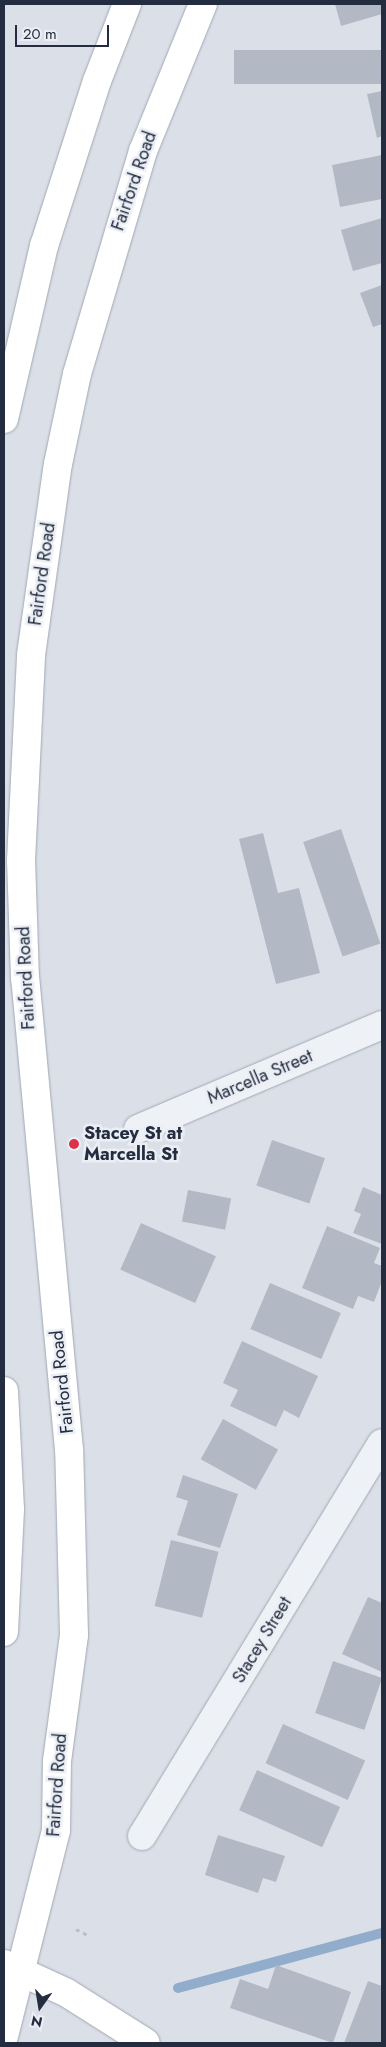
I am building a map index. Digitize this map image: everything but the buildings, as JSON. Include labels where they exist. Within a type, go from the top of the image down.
[{"type":"main road","points":[[4,419],[44,246],[97,80],[127,4]]},
{"type":"main road","name":"Fairford Road","points":[[12,1967],[56,1830],[57,1761],[74,1635],[69,1450],[25,979],[21,862],[31,655],[58,464],[76,374],[143,151],[203,4]]},
{"type":"main road","points":[[4,1391],[10,1509],[4,1632]]},
{"type":"main road","points":[[4,2036],[12,1967],[67,1993],[146,2043]]},
{"type":"street","name":"Marcella Street","points":[[138,1129],[382,1026]]},
{"type":"street","name":"Stacey Street","points":[[142,1836],[382,1443]]},
{"type":"path","points":[[76,1929],[90,1936]]},
{"type":"waterway","points":[[178,1988],[382,1933]]},
{"type":"place","name":"Stacey St at Marcella St","points":[[74,1144]]}]
